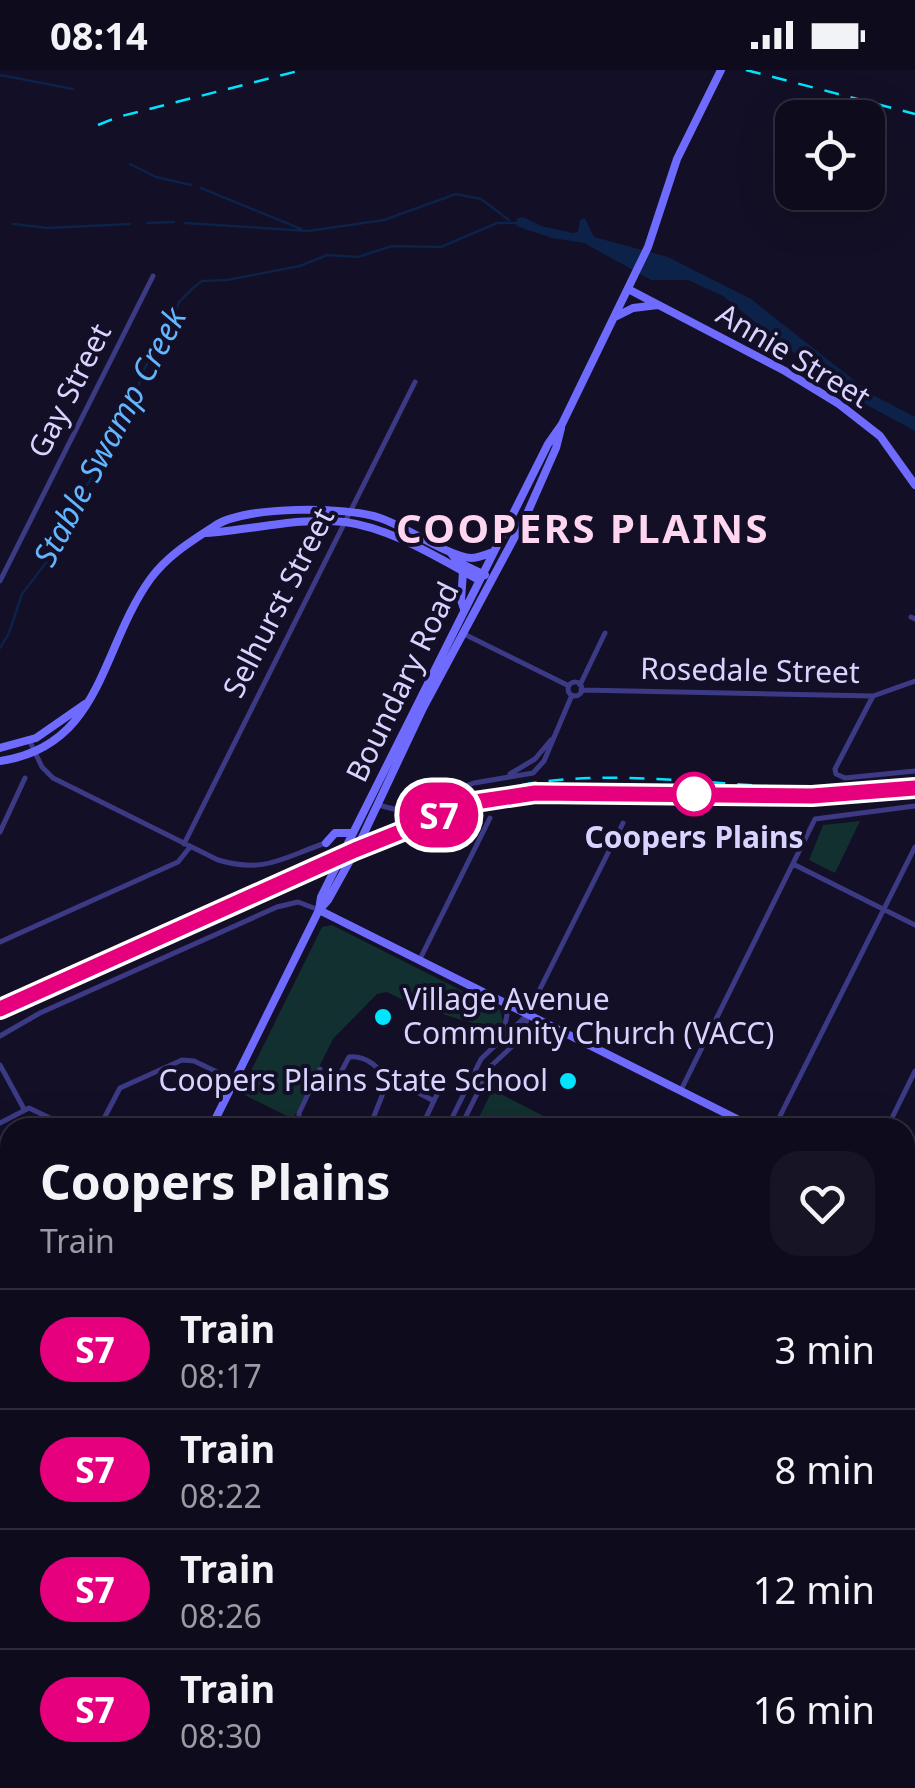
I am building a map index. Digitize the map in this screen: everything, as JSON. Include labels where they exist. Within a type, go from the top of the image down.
[{"type":"main road","name":"Boundary Road","points":[[319,910],[321,898],[492,552],[562,424],[635,275],[678,160],[721,70]]},
{"type":"main road","name":"Annie Street","points":[[628,289],[785,371],[839,404],[880,436],[915,485]]},
{"type":"main road","points":[[614,317],[633,308],[658,305]]},
{"type":"main road","name":"Boundary Road","points":[[216,1118],[319,910],[330,898],[423,708],[536,495],[562,424]]},
{"type":"main road","points":[[0,761],[34,753],[68,732],[82,716],[149,581],[172,555],[218,523],[251,515],[350,511],[382,518],[473,558],[492,552]]},
{"type":"main road","points":[[206,532],[344,522],[378,531],[491,582]]},
{"type":"main road","points":[[448,550],[480,577]]},
{"type":"main road","points":[[463,572],[464,609]]},
{"type":"main road","points":[[0,748],[29,741],[56,727],[85,704]]},
{"type":"main road","points":[[326,843],[336,833],[353,833]]},
{"type":"main road","points":[[319,910],[736,1118]]},
{"type":"street","name":"Gay Street","points":[[0,581],[153,276]]},
{"type":"street","name":"Selhurst Street","points":[[187,846],[415,382]]},
{"type":"street","points":[[454,629],[569,686],[572,695]]},
{"type":"street","points":[[378,805],[398,810],[474,782],[530,774],[539,769],[605,632]]},
{"type":"street","name":"Rosedale Street","points":[[569,686],[574,682],[580,687],[873,696],[915,681]]},
{"type":"street","points":[[873,696],[835,769],[836,774],[845,778],[915,772]]},
{"type":"street","points":[[29,741],[49,775],[218,860],[251,867],[273,864],[326,843]]},
{"type":"street","points":[[0,832],[25,778]]},
{"type":"street","points":[[681,1090],[815,819],[915,806]]},
{"type":"street","points":[[419,960],[490,818]]},
{"type":"street","points":[[465,1118],[491,1066],[520,1040],[527,1015],[623,824]]},
{"type":"street","points":[[0,942],[174,864],[184,858],[187,846]]},
{"type":"street","points":[[779,1118],[915,847]]},
{"type":"street","points":[[793,864],[915,925]]},
{"type":"street","points":[[0,1036],[40,1012],[277,907],[298,902],[319,910]]},
{"type":"street","points":[[501,1040],[507,1015],[504,1003]]},
{"type":"street","points":[[452,1118],[482,1059],[527,1015]]},
{"type":"street","points":[[340,1074],[349,1057],[358,1056],[374,1065],[385,1086]]},
{"type":"street","points":[[105,1118],[120,1088],[182,1060],[194,1061],[234,1080]]},
{"type":"street","points":[[0,1065],[24,1110]]},
{"type":"street","points":[[299,1118],[320,1070]]},
{"type":"street","points":[[892,1118],[915,1071]]},
{"type":"street","points":[[385,1086],[413,1090],[434,1101]]},
{"type":"street","points":[[372,1118],[385,1086]]},
{"type":"street","points":[[426,1118],[439,1090]]},
{"type":"street","points":[[8,1118],[24,1110],[52,1118]]},
{"type":"green space","points":[[860,821],[835,873],[809,860],[823,825]]},
{"type":"green space","points":[[332,925],[500,1010],[503,1022],[499,1035],[415,1006],[387,992],[377,994],[333,1039],[294,1118],[240,1093],[322,927]]},
{"type":"green space","points":[[491,1093],[499,1093],[547,1118],[478,1118]]},
{"type":"water","points":[[517,218],[541,226],[573,233],[578,232],[580,220],[585,218],[594,237],[668,257],[751,299],[873,395],[915,417],[915,431],[812,368],[723,296],[688,280],[651,280],[584,243],[516,226]]},
{"type":"waterway","points":[[0,75],[73,89]]},
{"type":"waterway","points":[[130,164],[156,177],[191,185]]},
{"type":"waterway","points":[[201,188],[301,229]]},
{"type":"waterway","points":[[185,223],[308,231],[384,220],[456,194],[481,199],[509,220]]},
{"type":"waterway","points":[[147,223],[174,222]]},
{"type":"waterway","name":"Stable Swamp Creek","points":[[0,648],[22,594],[48,560],[60,524],[89,482],[111,436],[133,403],[144,369],[169,329],[179,302],[193,288],[202,281],[300,266],[327,255],[358,257],[392,246],[441,247],[497,223],[518,223]]},
{"type":"waterway","points":[[13,224],[48,228],[130,224]]},
{"type":"railway","points":[[98,125],[302,70]]},
{"type":"railway","points":[[746,70],[915,114]]},
{"type":"railway","points":[[0,1005],[422,817],[510,787],[587,778],[822,788],[915,782]]},
{"type":"railway","points":[[511,799],[756,799]]},
{"type":"train","name":"S7","points":[[0,1009],[355,850],[475,802],[535,793],[812,796],[915,788]]},
{"type":"place","name":"Coopers Plains","points":[[694,794]]},
{"type":"place","name":"Village Avenue Community Church (VACC)","points":[[383,1017]]},
{"type":"place","name":"Coopers Plains State School","points":[[568,1081]]},
{"type":"district","name":"COOPERS PLAINS","points":[[583,529]]}]
